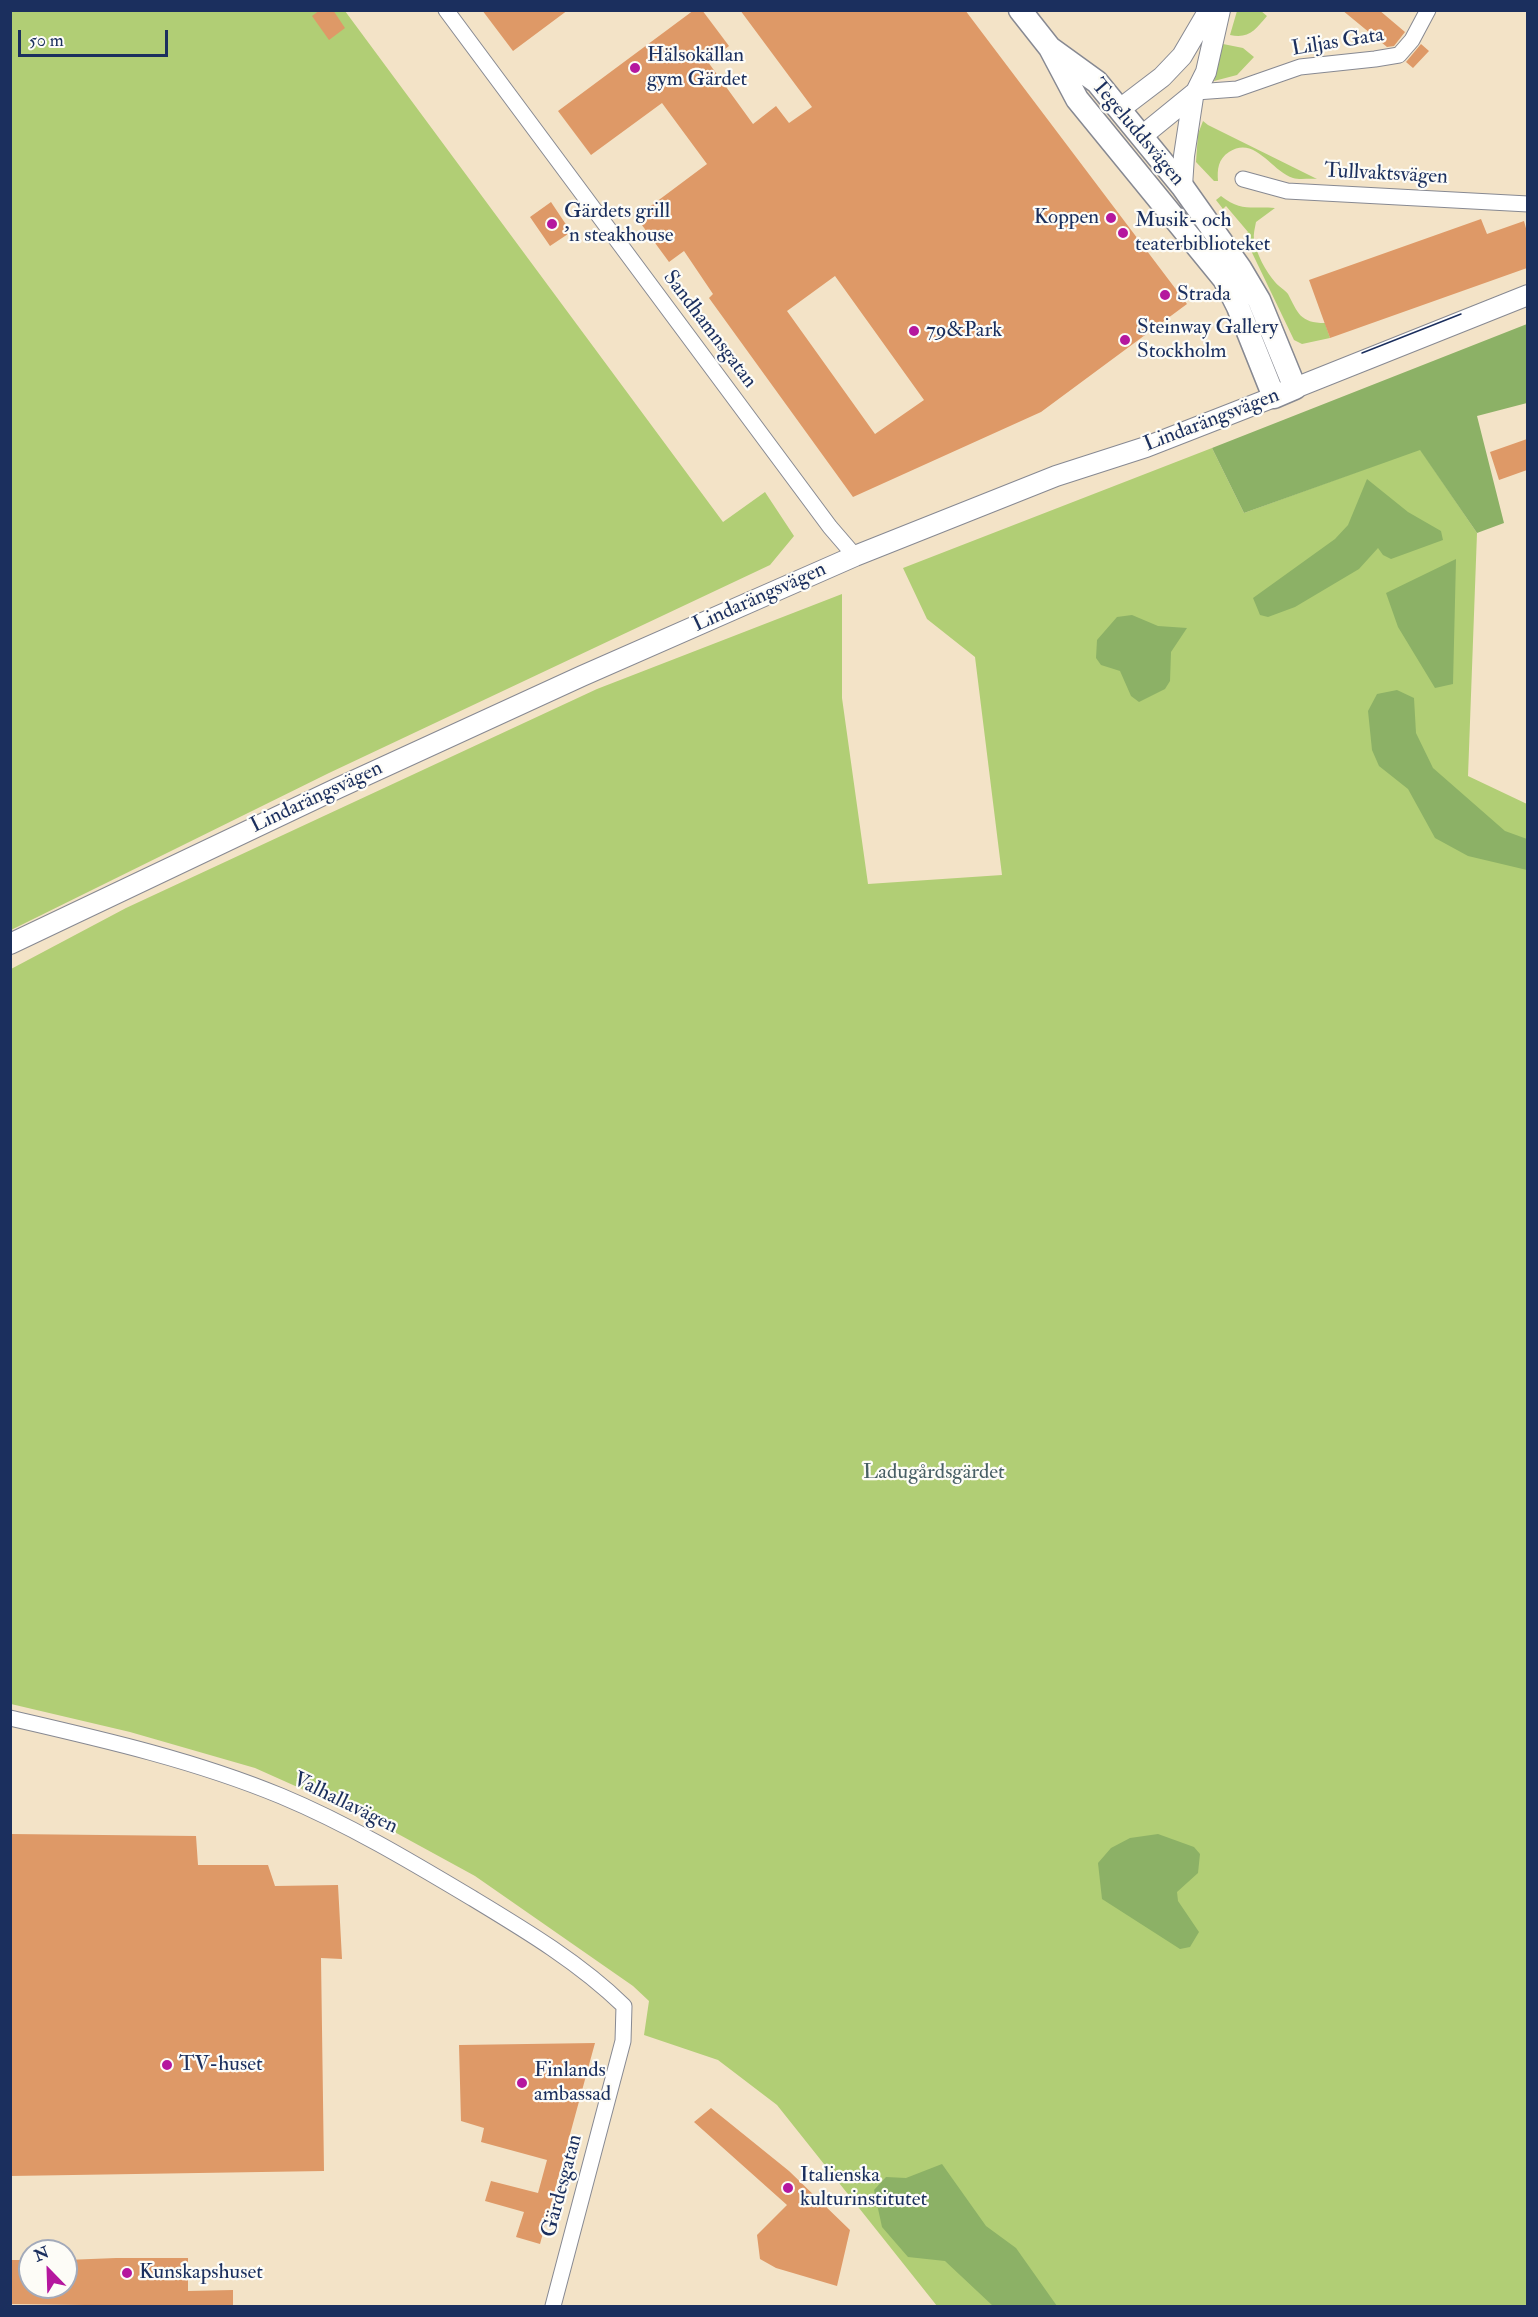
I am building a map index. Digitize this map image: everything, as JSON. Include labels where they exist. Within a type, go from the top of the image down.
[{"type":"main road","name":"Tegeluddsvägen","points":[[1020,10],[1050,48],[1077,99],[1224,279],[1238,307],[1274,397]]},
{"type":"main road","name":"Tegeluddsvägen","points":[[1050,48],[1097,82],[1182,186],[1240,268],[1259,300],[1295,388]]},
{"type":"main road","points":[[1099,125],[1120,109]]},
{"type":"main road","points":[[1121,151],[1142,136]]},
{"type":"main road","name":"Lindarängsvägen","points":[[1274,397],[1295,388]]},
{"type":"street","name":"Sandhamnsgatan","points":[[446,10],[673,318],[830,527],[855,556]]},
{"type":"street","points":[[1120,109],[1162,77],[1182,56],[1209,10]]},
{"type":"street","points":[[1182,186],[1184,156],[1195,94],[1206,72],[1220,10]]},
{"type":"street","name":"Liljas Gata","points":[[1195,94],[1237,89],[1300,67],[1399,55],[1412,40],[1428,10]]},
{"type":"street","points":[[1142,136],[1195,94]]},
{"type":"street","name":"Tullvaktsvägen","points":[[1243,179],[1287,191],[1527,204]]},
{"type":"street","name":"Lindarängsvägen","points":[[1295,388],[1527,295]]},
{"type":"street","name":"Lindarängsvägen","points":[[10,944],[561,685],[855,556],[1056,476],[1146,447],[1274,397]]},
{"type":"street","name":"Valhallavägen","points":[[10,1718],[164,1756],[224,1774],[281,1796],[375,1840],[500,1915],[600,1983],[624,2006]]},
{"type":"street","name":"Gärdesgatan","points":[[553,2307],[623,2041],[624,2006]]},
{"type":"green space","points":[[11,11],[345,11],[723,522],[765,492],[794,536],[770,565],[329,773],[11,930]]},
{"type":"green space","points":[[1237,11],[1261,11],[1267,16],[1247,34],[1230,35]]},
{"type":"green space","points":[[1223,44],[1243,48],[1254,57],[1237,75],[1214,81]]},
{"type":"green space","points":[[1203,121],[1317,179],[1293,178],[1255,151],[1238,148],[1222,158],[1218,169],[1218,181],[1214,181],[1196,162],[1198,134]]},
{"type":"green space","points":[[1221,196],[1241,206],[1275,208],[1256,222],[1254,238],[1259,256],[1268,273],[1288,294],[1301,316],[1310,321],[1325,323],[1330,338],[1302,344],[1294,340],[1244,236],[1248,232],[1226,206],[1223,209],[1216,200]]},
{"type":"green space","points":[[1527,324],[1527,403],[1477,416],[1504,523],[1477,533],[1420,450],[1244,513],[1212,448]]},
{"type":"green space","name":"Ladugårdsgärdet","points":[[1212,448],[1244,513],[1420,449],[1477,533],[1468,776],[1527,804],[1527,2306],[937,2306],[777,2105],[718,2060],[644,2035],[649,2001],[633,1986],[475,1876],[378,1823],[255,1768],[130,1732],[11,1704],[11,969],[126,908],[597,689],[842,594],[842,698],[868,884],[1002,875],[975,657],[927,619],[903,568]]},
{"type":"green space","points":[[1367,479],[1408,512],[1441,531],[1443,540],[1391,559],[1383,555],[1378,548],[1359,569],[1295,607],[1268,617],[1260,615],[1253,598],[1335,539],[1348,525]]},
{"type":"green space","points":[[1456,559],[1453,684],[1435,688],[1398,627],[1386,593]]},
{"type":"green space","points":[[1132,615],[1158,626],[1187,628],[1171,652],[1170,681],[1165,689],[1139,702],[1131,696],[1120,671],[1101,665],[1096,658],[1097,640],[1117,617]]},
{"type":"green space","points":[[1397,690],[1414,698],[1416,733],[1433,768],[1505,831],[1527,839],[1527,870],[1468,856],[1435,838],[1408,789],[1379,766],[1372,750],[1368,711],[1377,694]]},
{"type":"green space","points":[[1158,1834],[1194,1847],[1200,1854],[1198,1873],[1177,1892],[1178,1901],[1199,1932],[1190,1947],[1180,1949],[1102,1899],[1098,1863],[1111,1848],[1130,1838]]},
{"type":"green space","points":[[942,2164],[986,2226],[1016,2248],[1057,2306],[993,2306],[945,2261],[908,2257],[882,2227],[874,2190],[886,2177],[906,2178]]},
{"type":"building","points":[[320,10],[333,10],[345,28],[329,40],[312,16]]},
{"type":"building","points":[[482,10],[568,10],[513,51]]},
{"type":"building","points":[[694,10],[702,10],[729,46],[708,62],[753,124],[776,106],[789,123],[812,107],[740,10],[965,10],[1187,304],[1041,412],[853,497],[709,298],[713,294],[684,251],[669,262],[636,217],[707,164],[662,103],[591,155],[558,111]],"holes":[[[835,276],[924,400],[875,434],[787,311]]]},
{"type":"building","points":[[1342,10],[1379,10],[1405,32],[1394,46],[1387,47]]},
{"type":"building","points":[[1421,44],[1429,51],[1413,68],[1406,62]]},
{"type":"building","points":[[551,202],[571,232],[550,246],[530,217]]},
{"type":"building","points":[[1481,219],[1487,234],[1524,221],[1527,232],[1527,268],[1330,338],[1309,280]]},
{"type":"building","points":[[1527,439],[1527,470],[1499,480],[1490,452]]},
{"type":"building","name":"TV-huset","points":[[10,1834],[196,1836],[198,1865],[268,1865],[275,1886],[338,1885],[342,1959],[321,1958],[324,2171],[10,2176]]},
{"type":"building","name":"Finlands ambassad","points":[[595,2043],[540,2244],[516,2237],[524,2212],[485,2201],[491,2181],[538,2193],[547,2160],[481,2142],[484,2128],[461,2121],[459,2045]]},
{"type":"building","name":"Italienska kulturinstitutet","points":[[711,2108],[789,2171],[850,2230],[837,2286],[776,2268],[760,2259],[757,2235],[787,2205],[694,2122]]},
{"type":"building","name":"Kunskapshuset","points":[[188,2258],[188,2291],[233,2290],[233,2307],[85,2307],[85,2305],[10,2304],[10,2260],[18,2260],[18,2299],[78,2299],[78,2260]]},
{"type":"tram line","points":[[1362,353],[1461,314]]},
{"type":"place","name":"Hälsokällan gym Gärdet","points":[[635,68]]},
{"type":"place","name":"Koppen","points":[[1111,218]]},
{"type":"place","name":"Gärdets grill 'n steakhouse","points":[[552,224]]},
{"type":"place","name":"Musik- och teaterbiblioteket","points":[[1123,233]]},
{"type":"place","name":"Strada","points":[[1165,295]]},
{"type":"place","name":"79&Park","points":[[914,331]]},
{"type":"place","name":"Steinway Gallery Stockholm","points":[[1125,340]]},
{"type":"place","name":"TV-huset","points":[[167,2065]]},
{"type":"place","name":"Finlands ambassad","points":[[522,2083]]},
{"type":"place","name":"Italienska kulturinstitutet","points":[[788,2188]]},
{"type":"place","name":"Kunskapshuset","points":[[127,2273]]}]
